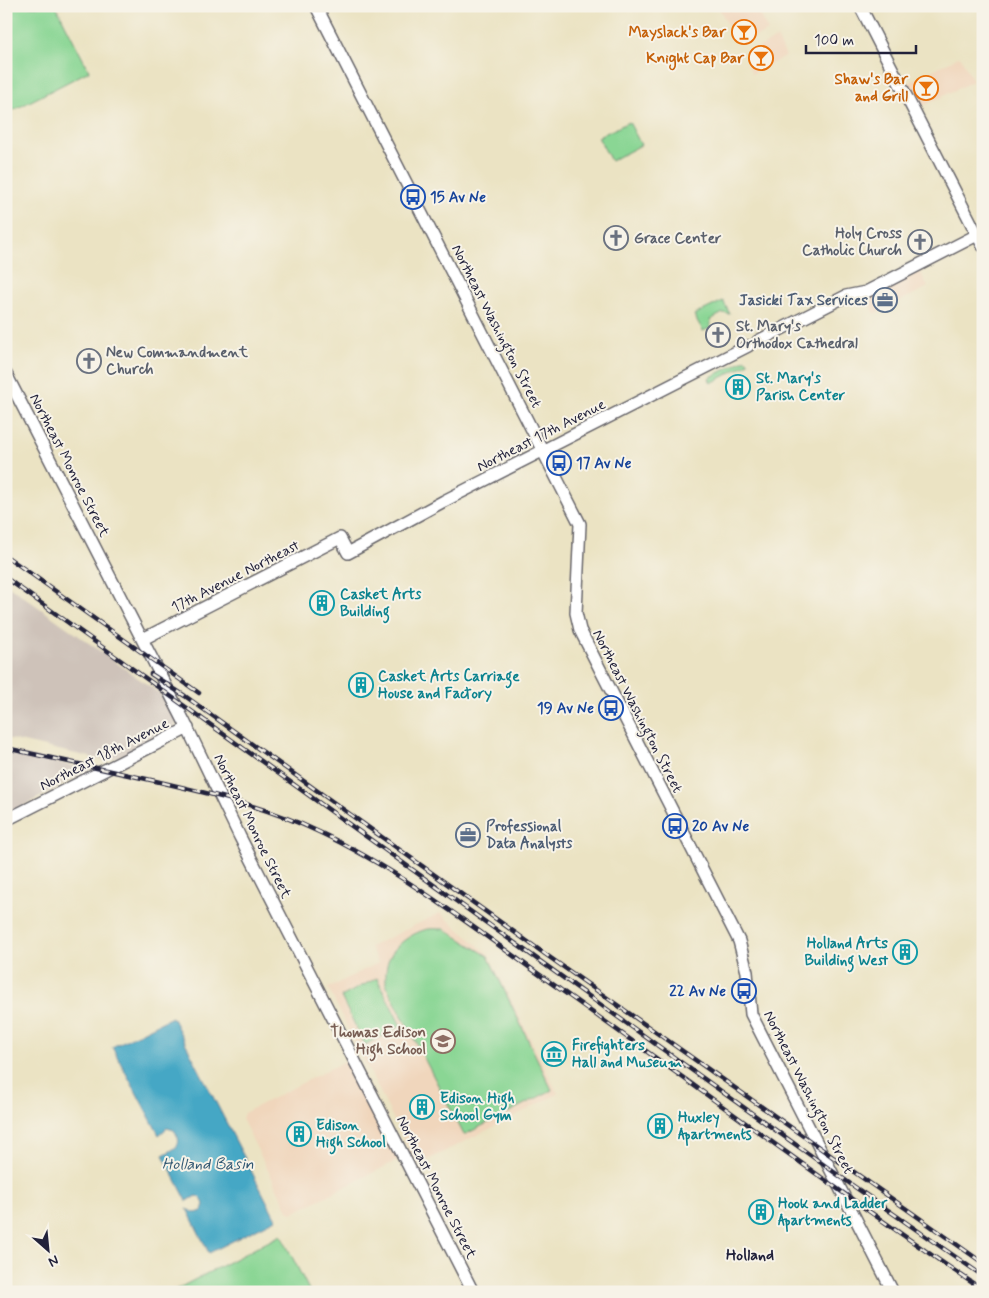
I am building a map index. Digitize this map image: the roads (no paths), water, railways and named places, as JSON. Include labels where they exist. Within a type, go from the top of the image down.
[{"type":"street","name":"Northeast Washington Street","points":[[316,6],[580,524],[576,612],[580,630],[739,941],[747,972],[751,1014],[893,1292]]},
{"type":"street","points":[[860,6],[981,238]]},
{"type":"street","name":"Northeast 17th Avenue","points":[[340,538],[348,553],[438,504],[846,296],[866,292],[981,238]]},
{"type":"street","name":"Northeast Monroe Street","points":[[6,374],[188,728],[240,837],[474,1292]]},
{"type":"street","name":"17th Avenue Northeast","points":[[143,639],[340,538]]},
{"type":"street","name":"Northeast 18th Avenue","points":[[6,820],[188,728]]},
{"type":"water","name":"Holland Basin","points":[[172,1017],[276,1219],[209,1253],[187,1209],[196,1213],[202,1211],[204,1204],[201,1198],[196,1196],[187,1201],[163,1155],[177,1146],[177,1135],[174,1130],[167,1128],[159,1135],[112,1047]]},
{"type":"railway","points":[[6,556],[199,693]]},
{"type":"railway","points":[[6,578],[852,1185],[983,1276]]},
{"type":"railway","points":[[151,674],[185,696],[545,954],[983,1263]]},
{"type":"railway","points":[[6,748],[236,801],[299,823],[351,848],[383,866],[443,906],[824,1179],[983,1290]]},
{"type":"place","name":"Mayslack's Bar","points":[[744,32]]},
{"type":"place","name":"Knight Cap Bar","points":[[761,58]]},
{"type":"place","name":"Shaw's Bar and Grill","points":[[926,88]]},
{"type":"place","name":"15 Av Ne","points":[[413,197]]},
{"type":"place","name":"Grace Center","points":[[616,238]]},
{"type":"place","name":"Holy Cross Catholic Church","points":[[920,242]]},
{"type":"place","name":"Jasicki Tax Services","points":[[885,300]]},
{"type":"place","name":"St. Mary's Orthodox Cathedral","points":[[718,335]]},
{"type":"place","name":"New Commandment Church","points":[[89,361]]},
{"type":"place","name":"St. Mary's Parish Center","points":[[738,387]]},
{"type":"place","name":"17 Av Ne","points":[[559,463]]},
{"type":"place","name":"Casket Arts Building","points":[[322,603]]},
{"type":"place","name":"Casket Arts Carriage House and Factory","points":[[361,685]]},
{"type":"place","name":"19 Av Ne","points":[[611,708]]},
{"type":"place","name":"20 Av Ne","points":[[675,826]]},
{"type":"place","name":"Professional Data Analysts","points":[[468,835]]},
{"type":"place","name":"Holland Arts Building West","points":[[905,952]]},
{"type":"place","name":"22 Av Ne","points":[[744,991]]},
{"type":"place","name":"Thomas Edison High School","points":[[443,1041]]},
{"type":"place","name":"Firefighters Hall and Museum","points":[[554,1054]]},
{"type":"place","name":"Edison High School Gym","points":[[422,1107]]},
{"type":"place","name":"Huxley Apartments","points":[[660,1126]]},
{"type":"place","name":"Edison High School","points":[[299,1134]]},
{"type":"place","name":"Hook and Ladder Apartments","points":[[761,1212]]},
{"type":"district","name":"Holland","points":[[750,1254]]}]
